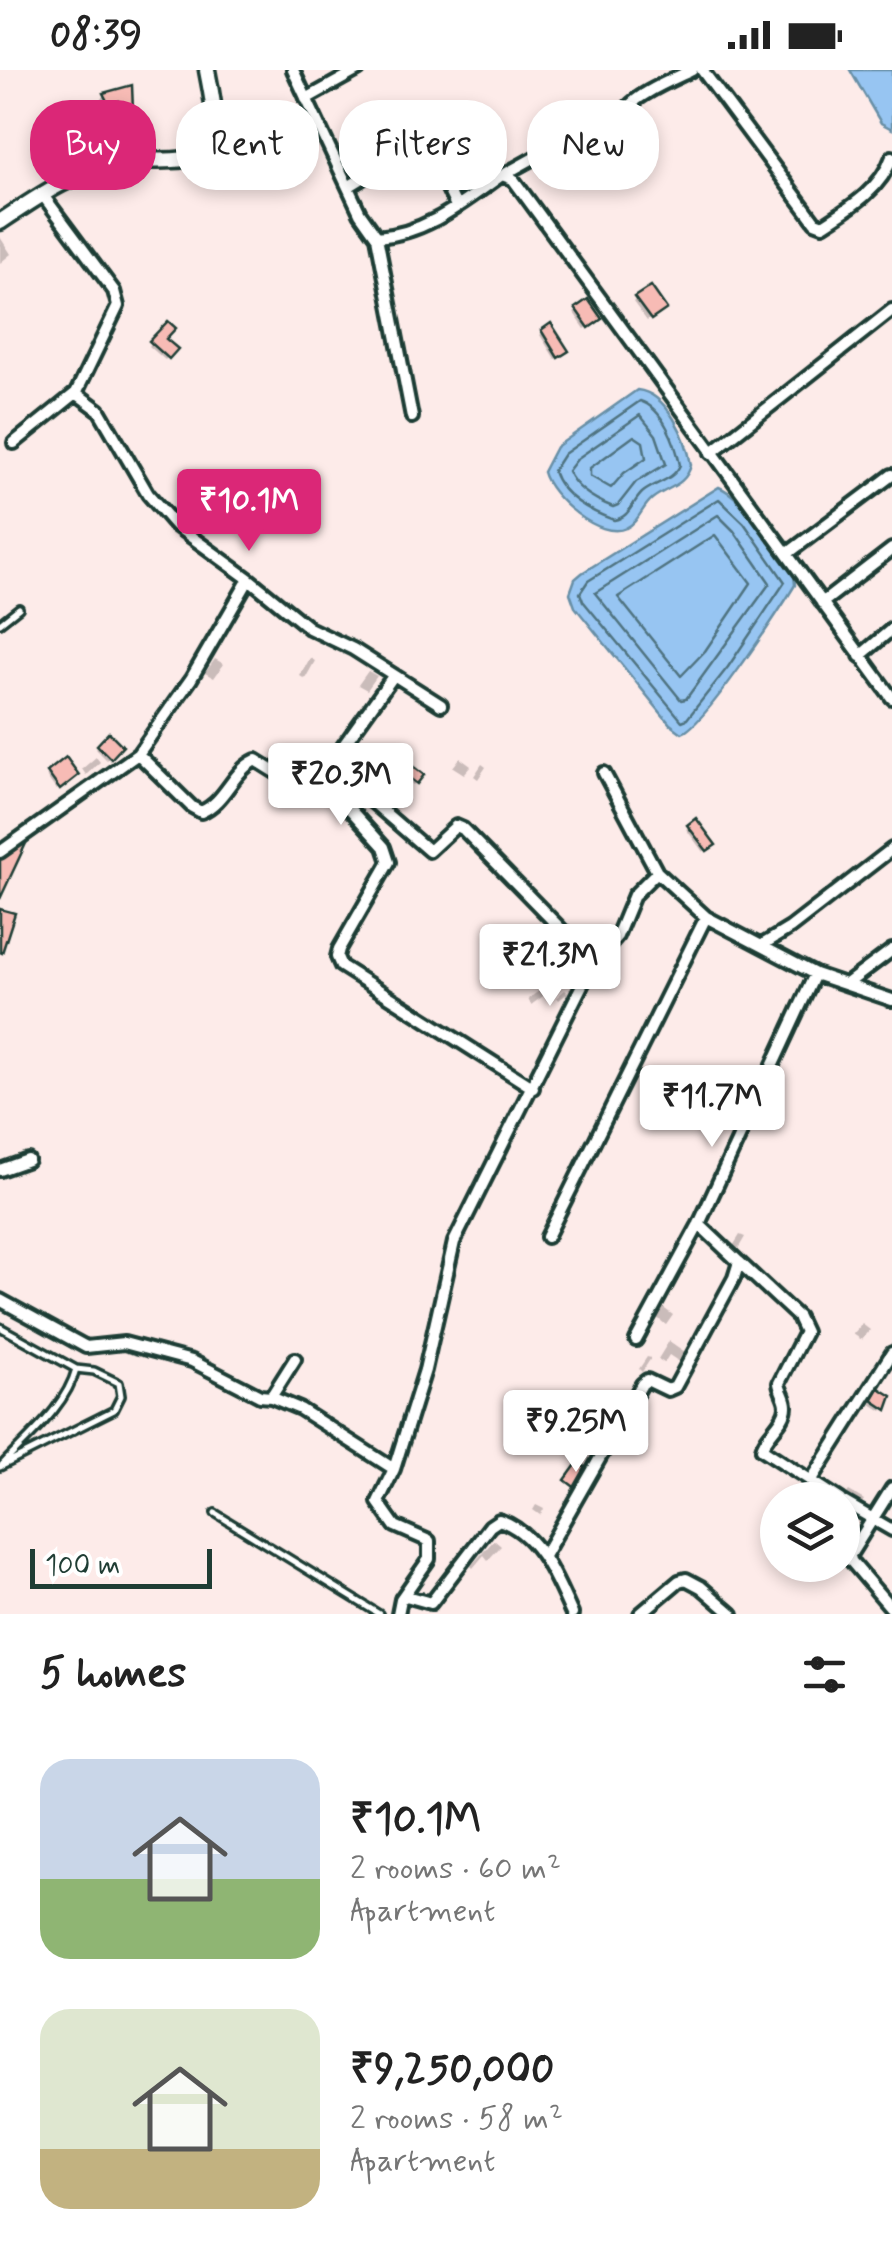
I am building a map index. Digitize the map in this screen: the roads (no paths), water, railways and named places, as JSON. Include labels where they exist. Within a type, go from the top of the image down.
[{"type":"main road","points":[[0,222],[42,194],[102,166],[194,156],[209,147],[215,136],[208,70]]},
{"type":"street","points":[[293,70],[339,168]]},
{"type":"street","points":[[306,99],[358,70]]},
{"type":"street","points":[[507,172],[560,144],[591,159],[612,155],[620,147],[625,112],[632,102],[692,70]]},
{"type":"street","points":[[702,70],[815,222],[823,225],[870,191],[887,171],[892,157]]},
{"type":"street","points":[[507,177],[524,191],[711,453],[892,696]]},
{"type":"street","points":[[349,190],[378,237],[412,417]]},
{"type":"street","points":[[449,190],[456,206]]},
{"type":"street","points":[[378,237],[411,230],[480,190]]},
{"type":"street","points":[[14,443],[76,392],[118,306],[114,290],[42,194]]},
{"type":"street","points":[[711,453],[892,310]]},
{"type":"street","points":[[76,392],[107,422],[158,510],[175,525],[309,628],[353,648],[441,705]]},
{"type":"street","points":[[787,554],[892,475]]},
{"type":"street","points":[[822,603],[892,549]]},
{"type":"street","points":[[0,852],[138,754],[192,678],[249,579]]},
{"type":"street","points":[[860,656],[892,629]]},
{"type":"street","points":[[138,754],[201,812],[219,800],[240,770],[256,760],[306,787],[322,777],[394,674]]},
{"type":"street","points":[[330,765],[429,851],[456,826],[463,829],[559,927],[590,967]]},
{"type":"street","points":[[604,773],[657,872],[706,917],[814,974],[892,1000]]},
{"type":"street","points":[[322,777],[384,847],[389,862],[338,950],[341,966],[533,1088]]},
{"type":"street","points":[[762,946],[892,849]]},
{"type":"street","points":[[398,1614],[401,1600],[428,1559],[429,1541],[395,1526],[378,1502],[394,1468],[424,1370],[454,1242],[590,967],[617,936],[634,895],[657,872]]},
{"type":"street","points":[[546,1237],[706,917]]},
{"type":"street","points":[[848,983],[892,950]]},
{"type":"street","points":[[636,1340],[699,1224],[814,974]]},
{"type":"street","points":[[0,1170],[28,1160]]},
{"type":"street","points":[[699,1224],[804,1324],[804,1337],[779,1382],[784,1414],[762,1446],[764,1452],[811,1481],[892,1352]]},
{"type":"street","points":[[544,1556],[642,1384],[655,1381],[668,1390],[682,1378],[739,1262]]},
{"type":"street","points":[[0,1300],[86,1347],[124,1343],[192,1362],[260,1396],[300,1410],[394,1468]]},
{"type":"street","points":[[271,1397],[295,1360]]},
{"type":"street","points":[[892,1488],[852,1548],[851,1562],[892,1609]]},
{"type":"street","points":[[860,1511],[892,1530]]},
{"type":"street","points":[[401,1600],[411,1596],[431,1603],[490,1526],[499,1520],[544,1556],[572,1614]]},
{"type":"street","points":[[640,1614],[686,1579],[732,1614]]},
{"type":"lane","points":[[0,623],[19,608]]},
{"type":"lane","points":[[0,1328],[76,1368],[94,1371],[118,1383],[121,1396],[114,1410],[0,1467]]},
{"type":"lane","points":[[0,1467],[68,1392],[76,1368]]},
{"type":"lane","points":[[215,1513],[380,1614]]},
{"type":"water","points":[[850,70],[892,70],[892,129],[881,123]]},
{"type":"water","points":[[637,390],[658,399],[667,408],[680,431],[691,465],[685,477],[652,499],[630,526],[603,528],[565,504],[543,472],[556,447]]},
{"type":"water","points":[[719,487],[740,502],[760,526],[794,575],[795,585],[723,690],[682,733],[670,724],[575,607],[570,593],[582,573]]}]
